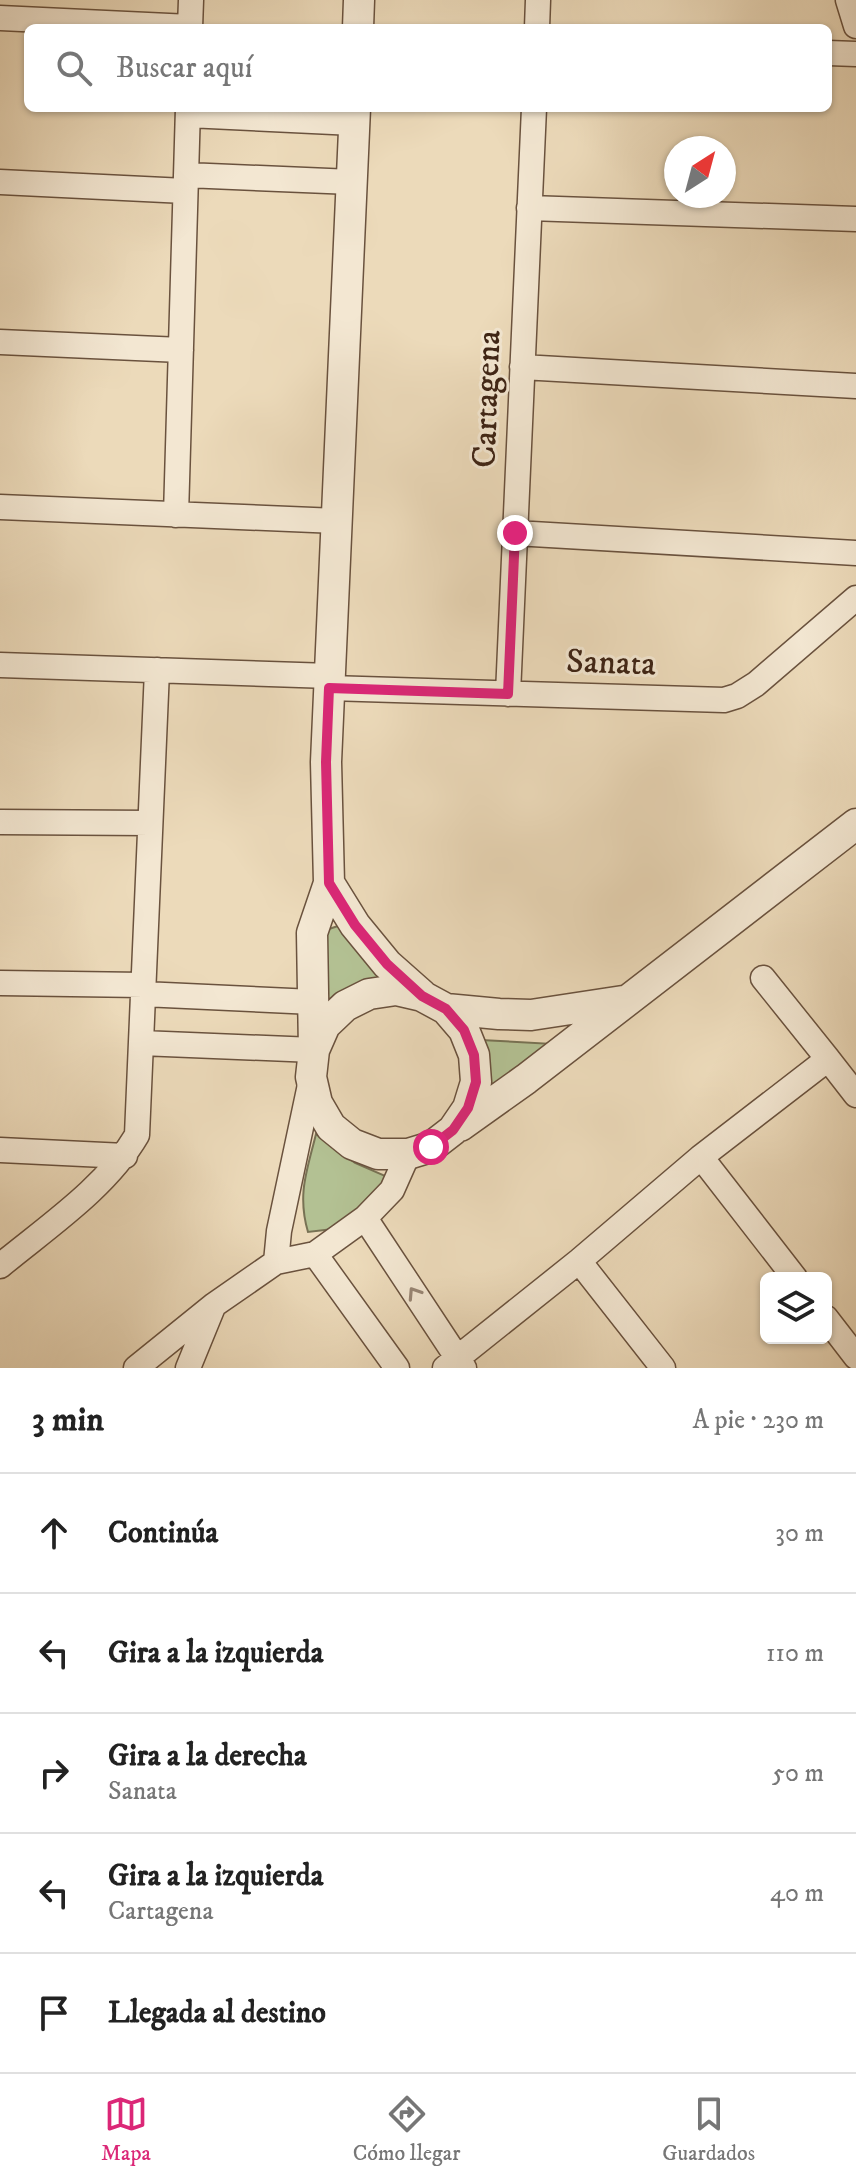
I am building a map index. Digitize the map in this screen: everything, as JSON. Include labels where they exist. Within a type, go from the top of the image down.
[{"type":"street","points":[[190,24],[191,0]]},
{"type":"street","points":[[358,24],[359,0]]},
{"type":"street","points":[[537,24],[538,0]]},
{"type":"street","points":[[848,0],[856,26]]},
{"type":"street","points":[[0,18],[114,24]]},
{"type":"street","points":[[832,53],[856,54]]},
{"type":"street","points":[[176,515],[188,112]]},
{"type":"street","points":[[230,112],[355,115],[326,762],[329,883],[312,933],[312,1064],[317,1103],[331,1127],[352,1144],[378,1154],[408,1154],[431,1147],[526,1079],[854,830]]},
{"type":"street","name":"Cartagena","points":[[508,694],[534,112]]},
{"type":"street","points":[[0,182],[352,182]]},
{"type":"street","points":[[529,208],[856,219]]},
{"type":"street","points":[[0,342],[181,350]]},
{"type":"street","points":[[522,367],[856,386]]},
{"type":"street","points":[[0,507],[337,521]]},
{"type":"street","points":[[515,533],[856,553]]},
{"type":"street","name":"Sanata","points":[[0,665],[157,670],[508,694],[724,700],[756,684],[856,598]]},
{"type":"street","points":[[0,1266],[91,1191],[125,1156],[137,1135],[157,670]]},
{"type":"street","points":[[0,822],[150,823]]},
{"type":"street","points":[[329,883],[355,925],[387,964],[464,1030],[474,1055],[476,1082],[468,1108],[453,1130]]},
{"type":"street","points":[[763,978],[856,1095]]},
{"type":"street","points":[[0,983],[143,989],[313,1002]]},
{"type":"street","points":[[276,1262],[279,1231],[312,1064],[325,1025],[345,1006],[369,994],[396,990],[434,1002],[499,1014],[531,1015],[625,1001]]},
{"type":"street","points":[[141,1043],[312,1064]]},
{"type":"street","points":[[365,1218],[455,1365],[701,1157],[828,1059]]},
{"type":"street","points":[[0,1150],[125,1156]]},
{"type":"street","points":[[136,1368],[214,1305],[276,1262],[315,1254],[365,1218],[392,1190],[408,1154]]},
{"type":"street","points":[[701,1157],[790,1272]]},
{"type":"street","points":[[315,1254],[397,1368]]},
{"type":"street","points":[[579,1261],[663,1368]]},
{"type":"street","points":[[188,1368],[214,1305]]},
{"type":"street","points":[[832,1326],[856,1357]]},
{"type":"green space","points":[[341,925],[389,985],[327,1010],[323,931]]},
{"type":"green space","points":[[481,1040],[554,1044],[492,1091],[488,1055]]},
{"type":"green space","points":[[316,1134],[355,1163],[390,1178],[375,1195],[333,1229],[308,1232],[303,1194]]},
{"type":"route","points":[[431,1147],[453,1130],[468,1108],[476,1082],[474,1055],[464,1030],[446,1009],[422,996],[387,964],[355,925],[329,883],[326,762],[329,688],[508,694],[515,533]]}]
